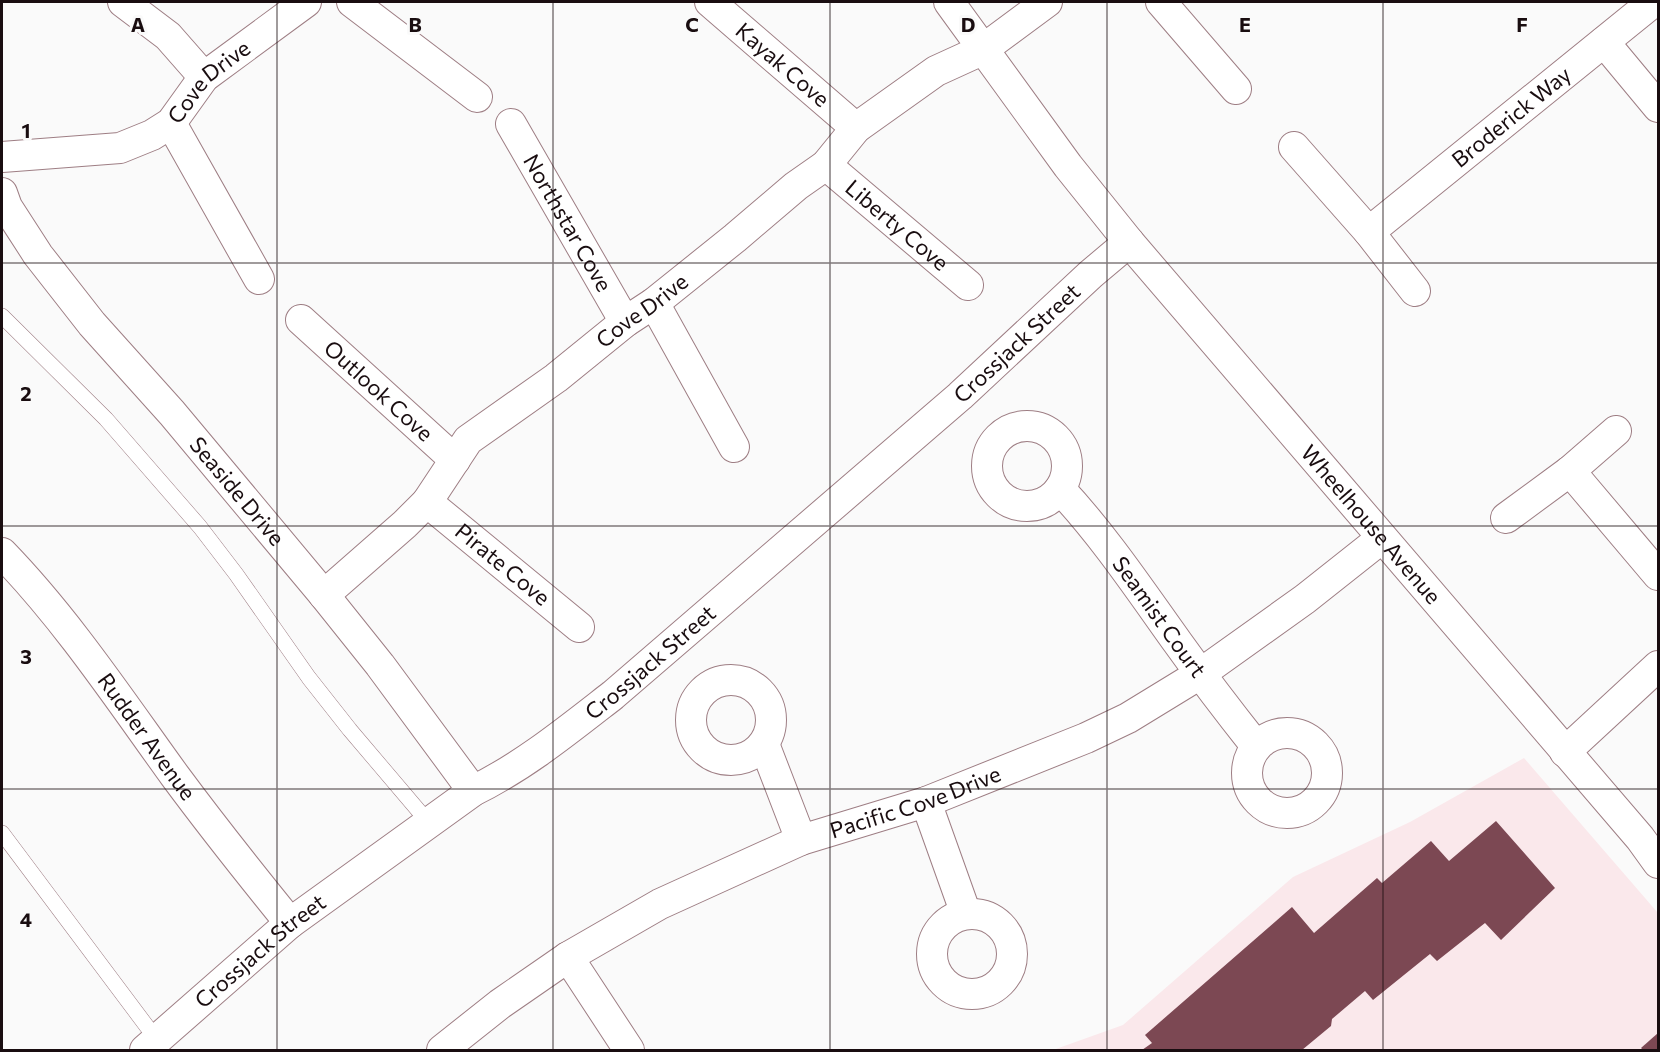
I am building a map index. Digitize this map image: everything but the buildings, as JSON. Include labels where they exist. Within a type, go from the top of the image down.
[{"type":"street","points":[[123,2],[168,36],[204,77]]},
{"type":"street","name":"Cove Drive","points":[[2,157],[120,148],[152,135],[171,123],[204,77],[306,2]]},
{"type":"street","points":[[352,2],[477,97]]},
{"type":"street","name":"Kayak Cove","points":[[710,2],[856,128]]},
{"type":"street","points":[[949,2],[982,50]]},
{"type":"street","name":"Cove Drive","points":[[324,595],[427,502],[468,440],[556,378],[625,322],[654,303],[796,186],[826,165],[856,128],[936,71],[982,50],[1047,2]]},
{"type":"street","points":[[1161,2],[1236,89]]},
{"type":"street","name":"Broderick Way","points":[[1369,232],[1653,2]]},
{"type":"street","points":[[1604,42],[1659,106]]},
{"type":"street","name":"Wheelhouse Avenue","points":[[982,50],[1083,185],[1129,242],[1659,863]]},
{"type":"street","points":[[171,123],[259,279]]},
{"type":"street","name":"Northstar Cove","points":[[511,124],[625,322]]},
{"type":"street","points":[[1294,147],[1369,232],[1415,291]]},
{"type":"street","name":"Liberty Cove","points":[[826,165],[968,285]]},
{"type":"street","name":"Seaside Drive","points":[[2,193],[7,207],[38,255],[92,324],[172,413],[324,595],[380,665],[473,791]]},
{"type":"street","name":"Crossjack Street","points":[[151,1045],[290,923],[473,791],[497,779],[559,738],[613,695],[960,396],[1091,274],[1129,242]]},
{"type":"street","points":[[654,303],[735,447]]},
{"type":"street","name":"Outlook Cove","points":[[301,320],[455,460]]},
{"type":"street","points":[[1506,518],[1570,471],[1616,431]]},
{"type":"street","points":[[1570,471],[1659,575]]},
{"type":"street","name":"Seamist Court","points":[[1060,489],[1081,511],[1200,674],[1256,746]]},
{"type":"street","name":"Pirate Cove","points":[[427,502],[579,627]]},
{"type":"street","name":"Pacific Cove Drive","points":[[442,1050],[500,1004],[568,957],[660,904],[801,840],[926,802],[1086,738],[1128,718],[1200,674],[1305,599],[1382,538]]},
{"type":"street","name":"Rudder Avenue","points":[[2,553],[105,676],[176,777],[290,923]]},
{"type":"street","points":[[1565,752],[1659,666]]},
{"type":"street","points":[[764,744],[801,840]]},
{"type":"street","points":[[926,802],[966,914]]},
{"type":"street","points":[[568,957],[629,1050]]},
{"type":"lane","points":[[2,316],[106,419],[200,527],[309,678],[429,823]]},
{"type":"lane","points":[[2,833],[151,1045]]},
{"type":"shaded area","points":[[1524,758],[1658,913],[1658,1050],[1053,1050],[1123,1025],[1293,877],[1410,822]]}]
